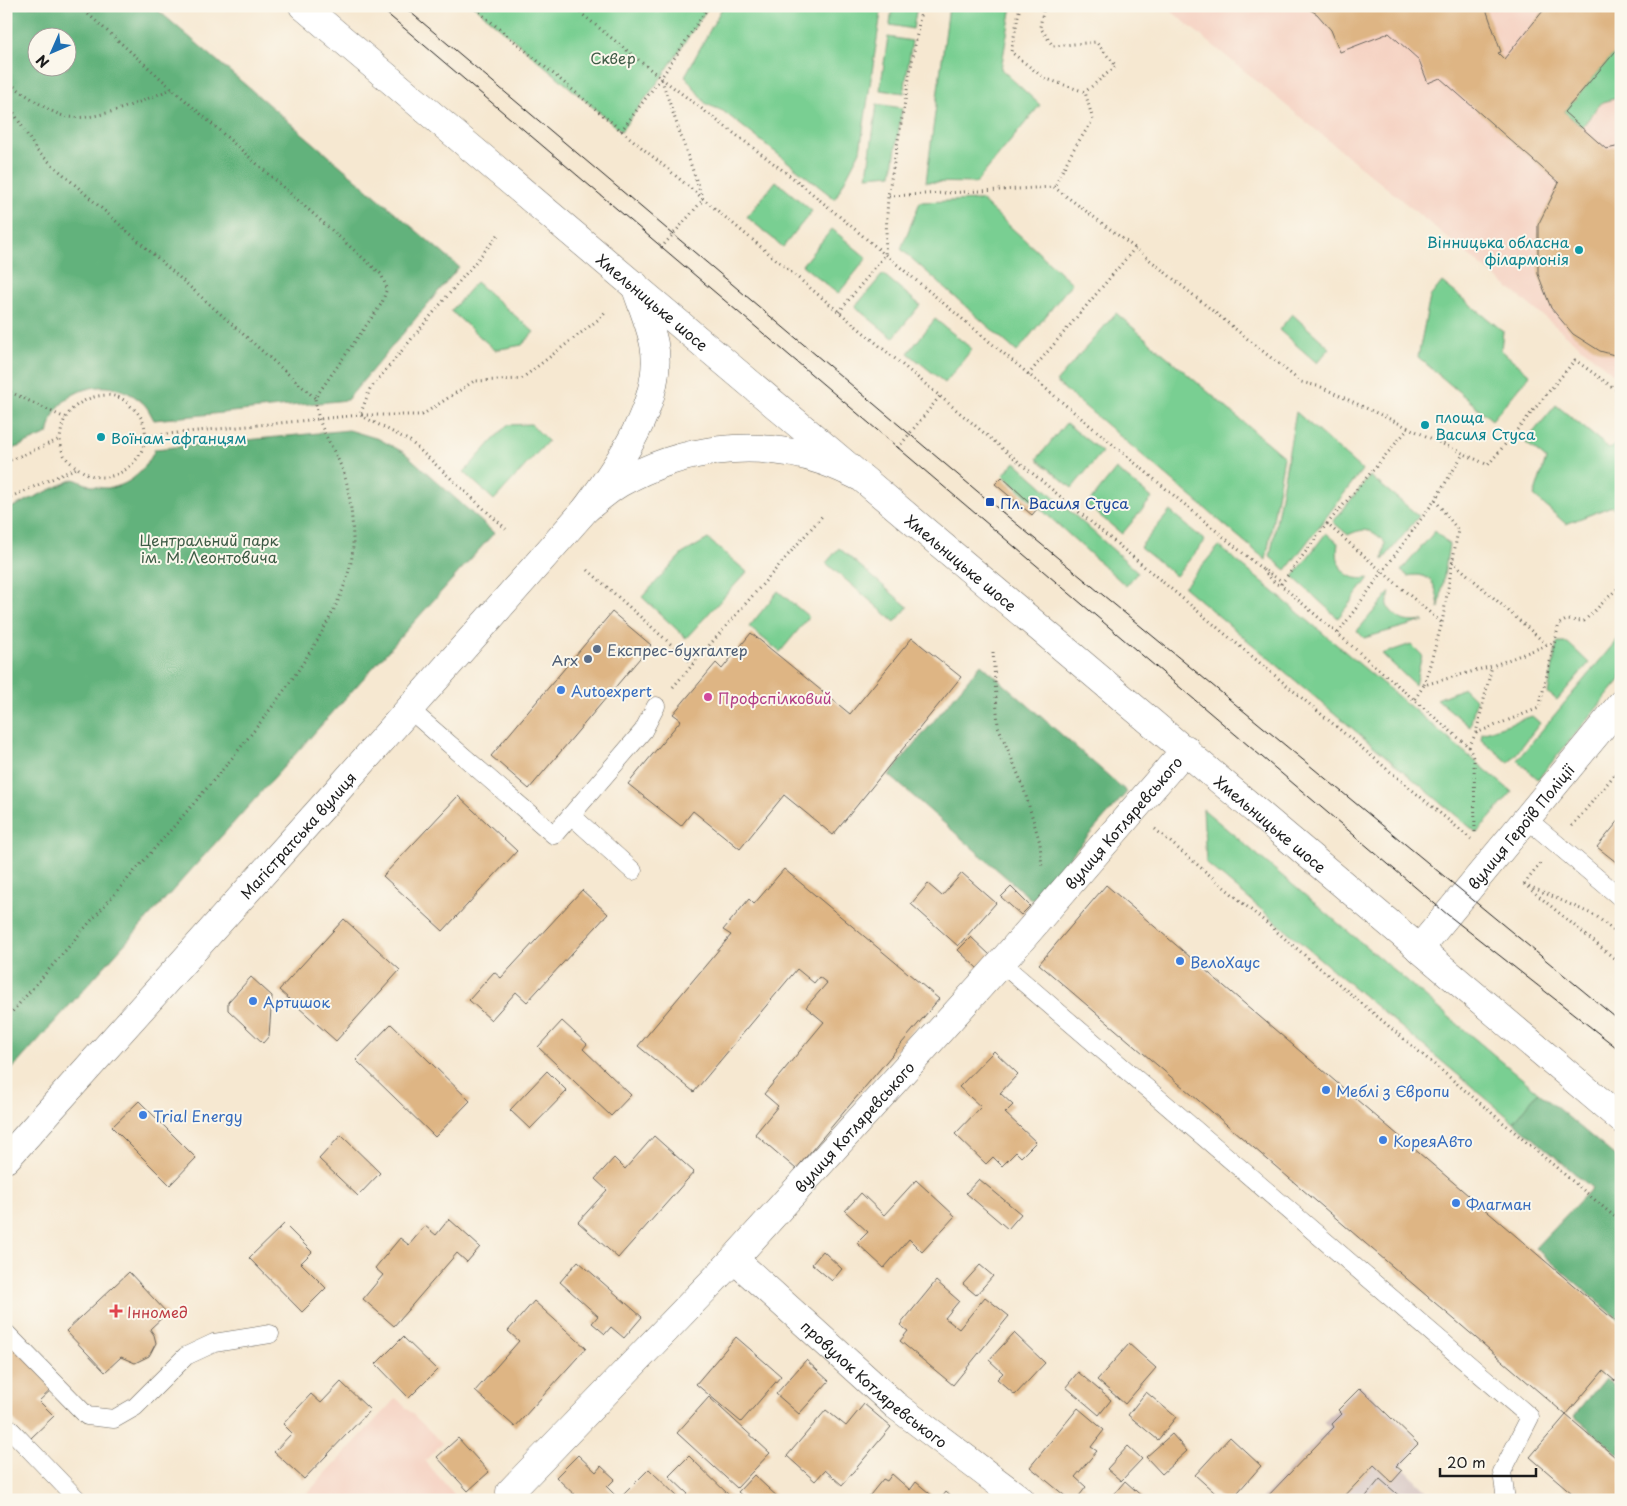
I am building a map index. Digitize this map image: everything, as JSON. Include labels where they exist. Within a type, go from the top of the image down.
[{"type":"main road","name":"Хмельницьке шосе","points":[[303,6],[1186,749],[1621,1119]]},
{"type":"main road","points":[[586,509],[611,476],[648,406],[655,377],[654,344],[635,286]]},
{"type":"main road","points":[[586,509],[619,484],[657,465],[706,452],[740,448],[782,451],[823,461],[862,478]]},
{"type":"main road","name":"Магістратська вулиця","points":[[6,1159],[586,509]]},
{"type":"main road","name":"вулиця Героїв Поліції","points":[[1419,949],[1621,704]]},
{"type":"main road","name":"вулиця Котляревського","points":[[510,1492],[734,1259],[1001,963],[1186,749]]},
{"type":"main road","name":"провулок Котляревського","points":[[734,1259],[895,1405],[1021,1500]]},
{"type":"lane","points":[[409,709],[554,835],[643,731],[656,706]]},
{"type":"lane","points":[[571,815],[633,871]]},
{"type":"lane","points":[[1527,819],[1621,898]]},
{"type":"lane","points":[[1001,963],[1530,1417],[1502,1472],[1506,1500]]},
{"type":"lane","points":[[6,1333],[87,1416],[114,1419],[134,1407],[186,1356],[214,1343],[270,1334]]},
{"type":"lane","points":[[6,1425],[78,1500]]},
{"type":"path","points":[[6,1019],[210,785],[300,667],[330,615],[348,580],[354,543],[344,472],[317,419],[315,398],[382,303],[388,288],[381,274],[79,6]]},
{"type":"path","points":[[472,6],[1475,843],[1474,760],[1469,747],[1281,585],[1276,584],[1262,569],[797,180],[661,78],[572,6]]},
{"type":"path","points":[[621,131],[661,78],[708,6]]},
{"type":"path","points":[[839,312],[885,255],[888,196],[922,6]]},
{"type":"path","points":[[1020,6],[1011,52],[1044,78],[1086,92]]},
{"type":"path","points":[[1044,6],[1040,27],[1053,46],[1096,42],[1116,66],[1086,92]]},
{"type":"path","points":[[661,78],[703,200]]},
{"type":"path","points":[[6,81],[59,114],[78,118],[98,115],[172,89]]},
{"type":"path","points":[[1054,187],[1073,150],[1093,120],[1086,92]]},
{"type":"path","points":[[6,100],[37,151],[315,398]]},
{"type":"path","points":[[888,196],[1054,187],[1135,248],[1301,382],[1321,387],[1488,465],[1575,360],[1621,393]]},
{"type":"path","points":[[661,248],[703,200]]},
{"type":"path","points":[[360,415],[370,389],[498,235]]},
{"type":"path","points":[[1028,375],[1135,248]]},
{"type":"path","points":[[146,436],[360,415],[422,415],[474,381],[521,379],[599,319],[606,311]]},
{"type":"path","points":[[6,390],[65,418]]},
{"type":"path","points":[[106,395],[122,399],[140,415],[146,436],[136,461],[122,473],[104,478],[87,475],[62,454],[60,439],[65,418],[75,406],[90,397],[106,395]]},
{"type":"path","points":[[898,448],[940,396]]},
{"type":"path","points":[[360,415],[410,441],[506,529]]},
{"type":"path","points":[[1281,585],[1327,524],[1408,429]]},
{"type":"path","points":[[6,462],[60,439]]},
{"type":"path","points":[[1338,634],[1436,500],[1463,454]]},
{"type":"path","points":[[6,499],[77,468]]},
{"type":"path","points":[[1415,699],[1424,685],[1442,623],[1458,530],[1436,500]]},
{"type":"path","points":[[656,706],[823,515]]},
{"type":"path","points":[[1327,524],[1442,623]]},
{"type":"path","points":[[1452,561],[1546,644]]},
{"type":"path","points":[[588,570],[693,664]]},
{"type":"path","points":[[1476,733],[1539,708],[1559,624],[1566,620],[1584,622],[1621,585]]},
{"type":"path","points":[[1424,685],[1492,666],[1555,642]]},
{"type":"path","points":[[993,652],[998,726],[1023,786],[1040,843],[1047,910]]},
{"type":"path","points":[[1469,747],[1476,733],[1492,666]]},
{"type":"path","points":[[1133,811],[1621,1222]]},
{"type":"path","points":[[1621,937],[1596,916],[1524,884],[1621,964]]},
{"type":"shaded area","points":[[1165,6],[1621,6],[1621,380]]},
{"type":"shaded area","points":[[1360,1385],[1421,1444],[1401,1466],[1436,1500],[1261,1500],[1329,1428],[1324,1422]]},
{"type":"shaded area","points":[[396,1398],[442,1443],[425,1461],[459,1500],[301,1500]]},
{"type":"green space","points":[[6,6],[153,6],[459,267],[347,400],[154,420],[145,406],[134,396],[110,387],[98,387],[74,394],[64,402],[55,412],[48,434],[6,452]]},
{"type":"green space","name":"Сквер","points":[[474,6],[709,6],[661,78],[621,131]]},
{"type":"green space","points":[[723,6],[882,6],[860,151],[835,199],[723,111],[706,104],[685,76]]},
{"type":"green space","points":[[892,6],[917,6],[913,29],[890,25]]},
{"type":"green space","points":[[949,6],[1012,6],[1001,69],[1040,105],[976,183],[926,182]]},
{"type":"green space","points":[[888,37],[912,41],[904,93],[880,90]]},
{"type":"green space","points":[[1621,45],[1621,97],[1602,102],[1582,127],[1564,112]]},
{"type":"green space","points":[[877,104],[902,108],[892,174],[867,176]]},
{"type":"green space","points":[[776,181],[812,211],[783,247],[747,217]]},
{"type":"green space","points":[[981,200],[1072,283],[1017,352],[901,249],[920,202]]},
{"type":"green space","points":[[832,229],[867,258],[838,294],[802,265]]},
{"type":"green space","points":[[883,274],[920,305],[893,338],[855,307]]},
{"type":"green space","points":[[476,282],[534,332],[522,345],[495,350],[451,311]]},
{"type":"green space","points":[[1442,282],[1503,331],[1501,350],[1530,375],[1492,420],[1418,357],[1430,297]]},
{"type":"green space","points":[[1116,313],[1284,457],[1266,560],[1056,382]]},
{"type":"green space","points":[[1292,314],[1330,348],[1317,363],[1279,330]]},
{"type":"green space","points":[[935,319],[972,349],[945,383],[908,353]]},
{"type":"green space","points":[[1556,405],[1609,448],[1621,443],[1621,513],[1612,506],[1566,524],[1534,496],[1546,459],[1525,442]]},
{"type":"green space","points":[[1296,412],[1362,470],[1286,570],[1270,557]]},
{"type":"green space","points":[[1066,423],[1102,452],[1072,488],[1037,459]]},
{"type":"green space","points":[[531,424],[548,441],[494,500],[464,472],[507,425]]},
{"type":"green space","name":"Центральний парк ім. М. Леонтовича","points":[[349,430],[379,439],[405,453],[494,533],[6,1076],[6,510],[74,479],[91,486],[116,487],[140,472],[155,449]]},
{"type":"green space","points":[[1015,462],[1138,572],[1126,586],[1003,475]]},
{"type":"green space","points":[[1116,469],[1152,498],[1122,534],[1087,505]]},
{"type":"green space","points":[[1370,476],[1419,516],[1383,560],[1385,543],[1376,535],[1364,530],[1348,535],[1333,522]]},
{"type":"green space","points":[[1170,511],[1205,541],[1176,576],[1140,547]]},
{"type":"green space","points":[[1435,531],[1449,544],[1439,608],[1435,587],[1428,578],[1416,575],[1408,576],[1401,571]]},
{"type":"green space","points":[[1326,533],[1338,543],[1338,559],[1343,571],[1353,577],[1369,578],[1338,618],[1293,577]]},
{"type":"green space","points":[[708,539],[747,572],[686,638],[642,597],[682,554]]},
{"type":"green space","points":[[1219,546],[1512,792],[1477,833],[1184,587]]},
{"type":"green space","points":[[839,548],[908,607],[895,622],[826,563]]},
{"type":"green space","points":[[778,591],[809,617],[780,652],[749,627]]},
{"type":"green space","points":[[1390,592],[1387,606],[1399,618],[1412,622],[1424,621],[1364,638],[1357,631]]},
{"type":"green space","points":[[1621,635],[1621,679],[1538,779],[1517,760]]},
{"type":"green space","points":[[1557,643],[1568,643],[1589,663],[1557,700],[1548,693]]},
{"type":"green space","points":[[1411,644],[1422,655],[1415,685],[1382,654]]},
{"type":"green space","points":[[981,664],[1127,792],[1032,900],[889,775]]},
{"type":"green space","points":[[1464,688],[1476,700],[1470,727],[1437,699]]},
{"type":"green space","points":[[1532,716],[1540,723],[1509,763],[1481,739],[1482,733]]},
{"type":"green space","points":[[1203,809],[1538,1092],[1514,1122],[1206,863]]},
{"type":"green space","points":[[1538,1092],[1621,1161],[1621,1321],[1535,1248],[1592,1188],[1514,1122]]},
{"type":"green space","points":[[1605,1378],[1616,1387],[1621,1382],[1621,1456],[1574,1416]]},
{"type":"building","points":[[1304,6],[1485,6],[1501,52],[1498,53],[1504,59],[1547,6],[1621,6],[1621,45],[1564,112],[1606,149],[1621,146],[1621,357],[1600,351],[1573,334],[1551,308],[1538,274],[1538,225],[1559,183],[1440,78],[1428,83],[1419,60],[1389,33],[1340,52],[1331,30],[1317,14]]},
{"type":"building","points":[[1002,477],[1037,509],[1032,515],[995,484]]},
{"type":"building","points":[[612,612],[651,645],[529,789],[491,756]]},
{"type":"building","points":[[751,633],[850,714],[912,638],[961,677],[833,835],[784,795],[740,849],[693,811],[681,826],[628,784],[681,720],[673,714],[716,663],[722,669]]},
{"type":"building","points":[[458,796],[517,851],[443,931],[383,876]]},
{"type":"building","points":[[1621,818],[1621,866],[1597,847]]},
{"type":"building","points":[[784,869],[939,999],[796,1169],[755,1134],[778,1106],[764,1094],[824,1022],[806,1007],[827,983],[819,977],[814,983],[797,969],[694,1092],[638,1046],[731,935],[723,930],[749,899],[754,904]]},
{"type":"building","points":[[962,873],[996,903],[958,946],[911,904],[928,884],[942,896]]},
{"type":"building","points":[[1106,885],[1621,1326],[1621,1375],[1615,1381],[1603,1371],[1566,1415],[1039,964]]},
{"type":"building","points":[[1011,887],[1030,906],[1021,915],[1001,897]]},
{"type":"building","points":[[582,890],[608,914],[527,1002],[516,992],[491,1020],[469,1000],[494,972],[501,978]]},
{"type":"building","points":[[344,919],[400,970],[336,1041],[279,990]]},
{"type":"building","points":[[971,937],[991,956],[978,969],[958,950]]},
{"type":"building","points":[[251,977],[272,996],[269,1036],[263,1043],[228,1010],[228,1002]]},
{"type":"building","points":[[562,1021],[587,1044],[583,1049],[631,1095],[611,1116],[538,1047]]},
{"type":"building","points":[[391,1024],[470,1101],[435,1137],[356,1060]]},
{"type":"building","points":[[994,1051],[1018,1074],[1000,1093],[1013,1105],[1005,1113],[1036,1142],[1021,1157],[1016,1152],[1002,1166],[993,1157],[986,1164],[955,1134],[981,1107],[959,1087]]},
{"type":"building","points":[[547,1071],[567,1091],[530,1129],[510,1110]]},
{"type":"building","points":[[139,1101],[196,1158],[170,1185],[112,1127]]},
{"type":"building","points":[[341,1135],[380,1173],[358,1196],[319,1159]]},
{"type":"building","points":[[654,1136],[694,1172],[618,1258],[578,1222],[607,1190],[595,1179],[614,1158],[625,1169]]},
{"type":"building","points":[[979,1179],[1021,1214],[1008,1229],[966,1193]]},
{"type":"building","points":[[916,1180],[955,1216],[922,1252],[909,1239],[884,1268],[857,1243],[868,1232],[845,1211],[861,1193],[884,1215]]},
{"type":"building","points":[[449,1219],[480,1247],[467,1262],[457,1253],[394,1326],[363,1299],[383,1275],[375,1268],[400,1238],[409,1245],[425,1226],[436,1235]]},
{"type":"building","points":[[284,1224],[312,1252],[301,1263],[326,1288],[302,1312],[249,1258]]},
{"type":"building","points":[[823,1251],[842,1269],[832,1281],[812,1264]]},
{"type":"building","points":[[578,1261],[642,1317],[624,1338],[611,1327],[605,1334],[592,1323],[598,1316],[560,1282]]},
{"type":"building","points":[[980,1265],[993,1276],[976,1295],[963,1284]]},
{"type":"building","points":[[129,1272],[167,1313],[150,1329],[156,1343],[149,1356],[135,1363],[121,1357],[105,1372],[66,1331]]},
{"type":"building","points":[[936,1281],[959,1301],[945,1318],[959,1329],[985,1297],[1009,1316],[953,1385],[900,1341],[908,1331],[900,1325]]},
{"type":"building","points":[[534,1301],[586,1348],[515,1427],[475,1391],[519,1341],[508,1331]]},
{"type":"building","points":[[1014,1333],[1045,1363],[1015,1395],[997,1379],[1003,1373],[989,1360]]},
{"type":"building","points":[[6,1336],[54,1387],[39,1401],[54,1416],[31,1438],[6,1412]]},
{"type":"building","points":[[403,1337],[437,1370],[409,1398],[376,1364]]},
{"type":"building","points":[[736,1337],[781,1376],[741,1422],[696,1384]]},
{"type":"building","points":[[1129,1344],[1156,1368],[1125,1404],[1097,1380]]},
{"type":"building","points":[[806,1360],[829,1381],[799,1414],[776,1394]]},
{"type":"building","points":[[1078,1372],[1111,1400],[1099,1415],[1066,1387]]},
{"type":"building","points":[[341,1382],[370,1410],[304,1479],[274,1452],[292,1433],[283,1424],[311,1394],[321,1403]]},
{"type":"building","points":[[1360,1388],[1418,1444],[1396,1466],[1402,1471],[1392,1482],[1374,1465],[1341,1500],[1264,1500],[1334,1427],[1332,1424],[1342,1414],[1338,1410]]},
{"type":"building","points":[[1146,1392],[1176,1417],[1158,1440],[1128,1415]]},
{"type":"building","points":[[709,1397],[770,1453],[737,1488],[677,1433]]},
{"type":"building","points":[[864,1404],[891,1427],[842,1485],[825,1470],[815,1481],[787,1456],[826,1410],[846,1426]]},
{"type":"building","points":[[1078,1408],[1104,1430],[1091,1447],[1097,1451],[1075,1477],[1086,1487],[1076,1500],[1070,1500],[1030,1467]]},
{"type":"building","points":[[1566,1415],[1621,1462],[1621,1500],[1580,1500],[1530,1457]]},
{"type":"building","points":[[1172,1434],[1187,1451],[1162,1474],[1146,1457]]},
{"type":"building","points":[[1230,1437],[1261,1466],[1231,1500],[1223,1500],[1195,1475]]},
{"type":"building","points":[[458,1438],[489,1472],[468,1491],[437,1457]]},
{"type":"building","points":[[1128,1446],[1142,1459],[1121,1481],[1107,1469]]},
{"type":"building","points":[[578,1455],[596,1472],[601,1466],[615,1479],[607,1487],[619,1499],[649,1469],[681,1500],[580,1500],[556,1477]]},
{"type":"building","points":[[689,1456],[734,1500],[682,1500],[688,1494],[669,1476]]},
{"type":"building","points":[[892,1474],[910,1490],[916,1482],[935,1498],[866,1500],[883,1479],[887,1481]]},
{"type":"building","points":[[754,1475],[781,1500],[747,1500],[738,1492]]},
{"type":"building","points":[[1380,1479],[1404,1500],[1363,1500]]},
{"type":"building","points":[[1125,1481],[1146,1500],[1109,1500]]},
{"type":"building","points":[[946,1492],[955,1500],[940,1500]]},
{"type":"tram line","points":[[378,6],[1448,915],[1621,1051]]},
{"type":"tram line","points":[[403,6],[990,502],[1621,1022]]},
{"type":"place","name":"Вінницька обласна філармонія","points":[[1579,250]]},
{"type":"place","name":"площа Василя Стуса","points":[[1425,425]]},
{"type":"place","name":"Воїнам-афганцям","points":[[101,437]]},
{"type":"place","name":"Пл. Василя Стуса","points":[[990,502]]},
{"type":"place","name":"Експрес-бухгалтер","points":[[597,649]]},
{"type":"place","name":"Arx","points":[[588,659]]},
{"type":"place","name":"Autoexpert","points":[[561,690]]},
{"type":"place","name":"Профспілковий","points":[[708,697]]},
{"type":"place","name":"ВелоХаус","points":[[1180,961]]},
{"type":"place","name":"Артишок","points":[[253,1001]]},
{"type":"place","name":"Меблі з Європи","points":[[1326,1090]]},
{"type":"place","name":"Trial Energy","points":[[143,1115]]},
{"type":"place","name":"КореяАвто","points":[[1383,1140]]},
{"type":"place","name":"Флагман","points":[[1456,1203]]},
{"type":"place","name":"Інномед","points":[[116,1311]]}]
